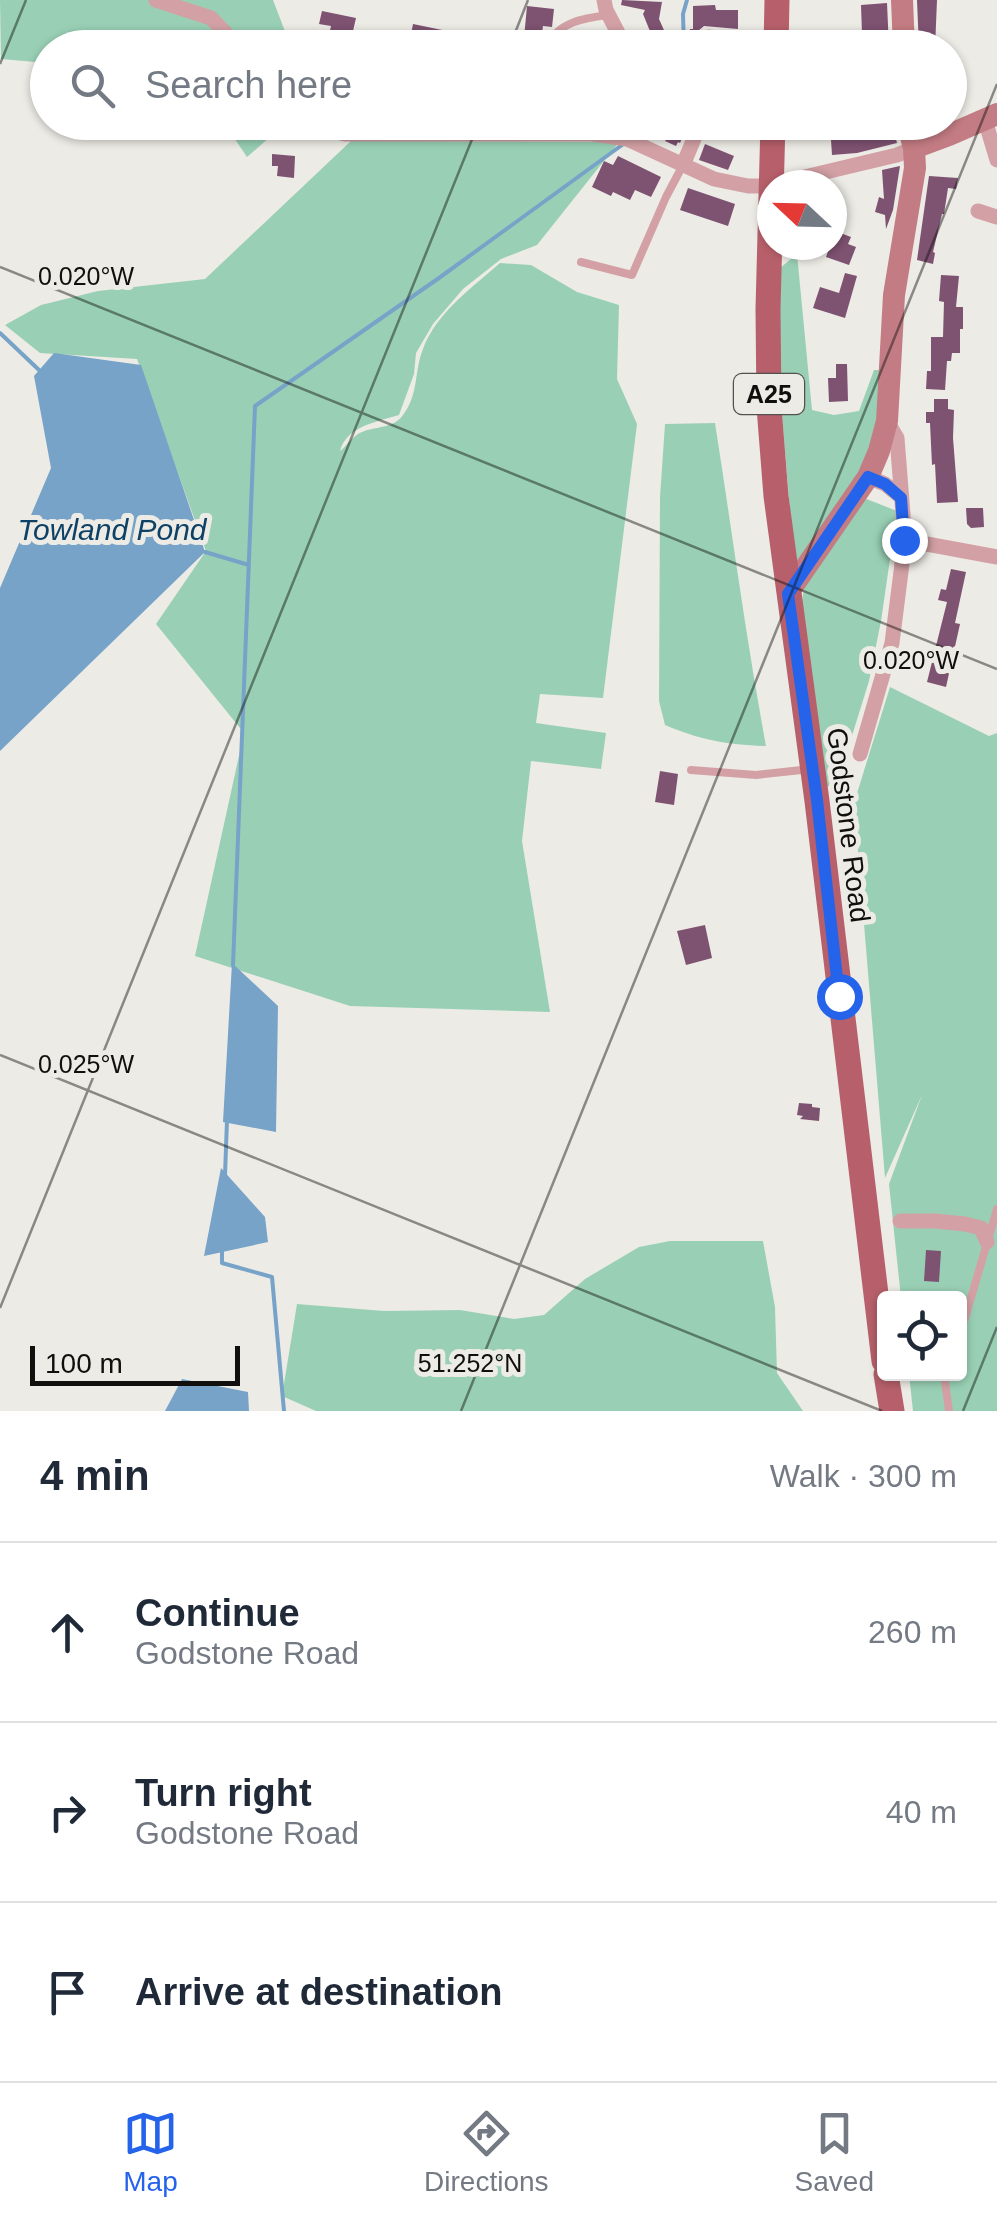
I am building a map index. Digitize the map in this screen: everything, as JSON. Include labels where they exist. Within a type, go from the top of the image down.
[{"type":"main road","points":[[777,30],[778,0]]},
{"type":"main road","name":"Godstone Road","points":[[771,140],[770,407],[776,496],[877,1304]]},
{"type":"main road","points":[[887,1381],[892,1411]]},
{"type":"street","points":[[156,0],[211,18],[223,30]]},
{"type":"street","points":[[902,0],[903,30]]},
{"type":"street","points":[[606,7],[617,30]]},
{"type":"street","points":[[967,127],[991,117],[997,160]]},
{"type":"street","points":[[622,140],[725,183],[760,186],[897,155],[934,140]]},
{"type":"street","points":[[683,164],[693,140]]},
{"type":"street","points":[[912,140],[914,148]]},
{"type":"street","name":"Godstone Road","points":[[788,594],[868,477],[879,451],[887,421],[894,295],[914,148]]},
{"type":"street","points":[[978,211],[997,216]]},
{"type":"street","name":"Godstone Road","points":[[860,754],[892,642],[904,540],[897,438],[887,421]]},
{"type":"street","points":[[868,477],[885,484],[901,498]]},
{"type":"street","points":[[904,540],[997,557]]},
{"type":"street","points":[[900,1221],[965,1224],[980,1228],[986,1242]]},
{"type":"lane","points":[[558,30],[606,7]]},
{"type":"lane","points":[[581,262],[632,275],[683,164]]},
{"type":"lane","points":[[691,770],[756,776],[812,769]]},
{"type":"lane","points":[[967,1311],[997,1209]]},
{"type":"lane","points":[[945,1381],[949,1411]]},
{"type":"green space","points":[[0,0],[273,0],[284,30],[30,30],[30,62],[1,59]]},
{"type":"green space","points":[[236,140],[266,140],[247,157]]},
{"type":"green space","points":[[351,141],[619,142],[537,245],[501,259],[463,289],[433,324],[416,353],[414,374],[399,415],[356,430],[340,451],[359,434],[399,420],[412,399],[420,357],[429,336],[456,302],[500,263],[531,265],[577,292],[619,305],[617,379],[637,424],[603,698],[540,694],[536,723],[606,733],[601,769],[531,761],[522,841],[550,1012],[350,1006],[195,956],[244,733],[156,624],[206,551],[137,359],[40,353],[5,325],[41,305],[98,291],[205,279]]},
{"type":"green space","points":[[790,260],[798,260],[812,410],[834,415],[859,411],[874,370],[882,370],[884,388],[868,455],[852,485],[797,561],[779,378],[774,273]]},
{"type":"green space","points":[[715,423],[766,746],[714,741],[665,725],[659,701],[660,497],[665,424]]},
{"type":"green space","points":[[864,498],[897,511],[869,681],[838,781],[827,787],[800,616],[804,587]]},
{"type":"green space","points":[[890,687],[989,736],[997,733],[997,1411],[913,1411],[910,1381],[967,1381],[967,1291],[900,1291],[889,1184],[922,1095],[885,1178],[854,803]]},
{"type":"green space","points":[[670,1241],[763,1241],[775,1307],[777,1373],[803,1411],[316,1411],[282,1396],[297,1304],[384,1311],[460,1310],[514,1319],[544,1315],[585,1279],[639,1247]]},
{"type":"water","name":"Towland Pond","points":[[54,353],[141,365],[205,552],[0,751],[0,588],[51,468],[34,376]]},
{"type":"water","points":[[232,963],[278,1006],[276,1132],[223,1122]]},
{"type":"water","points":[[221,1168],[265,1217],[268,1242],[204,1256]]},
{"type":"water","points":[[182,1379],[248,1392],[249,1411],[165,1411]]},
{"type":"building","points":[[622,0],[662,2],[659,19],[664,30],[650,30],[645,10],[621,5]]},
{"type":"building","points":[[917,0],[937,0],[936,30],[918,30]]},
{"type":"building","points":[[887,3],[888,30],[862,30],[861,5]]},
{"type":"building","points":[[527,6],[554,9],[552,27],[525,30]]},
{"type":"building","points":[[693,6],[738,10],[738,29],[704,26],[690,30]]},
{"type":"building","points":[[322,11],[356,18],[353,30],[330,30],[331,26],[319,24]]},
{"type":"building","points":[[413,24],[442,30],[412,30]]},
{"type":"building","points":[[831,140],[897,143],[857,153],[832,155]]},
{"type":"building","points":[[705,144],[734,156],[728,170],[699,160]]},
{"type":"building","points":[[272,154],[295,156],[294,178],[277,176],[278,166],[272,166]]},
{"type":"building","points":[[618,156],[661,177],[651,197],[635,190],[630,200],[592,187],[604,161],[613,165]]},
{"type":"building","points":[[900,166],[886,229],[885,215],[875,212],[879,197],[884,199],[882,170]]},
{"type":"building","points":[[929,176],[958,178],[956,189],[948,188],[933,264],[917,260]]},
{"type":"building","points":[[688,188],[735,204],[728,226],[680,210]]},
{"type":"building","points":[[847,236],[851,237],[848,244],[856,247],[849,265],[835,260],[847,260]]},
{"type":"building","points":[[845,273],[857,276],[845,318],[813,308],[820,287],[839,293]]},
{"type":"building","points":[[941,275],[959,276],[956,307],[963,307],[960,353],[952,353],[951,361],[947,361],[945,390],[926,389],[927,371],[931,371],[931,337],[943,337]]},
{"type":"building","points":[[836,364],[847,364],[848,401],[829,402],[828,378],[836,378]]},
{"type":"building","points":[[934,399],[948,399],[948,409],[954,410],[958,502],[937,503],[930,423],[926,423],[926,412],[934,412]]},
{"type":"building","points":[[966,508],[983,508],[984,527],[971,528],[967,524]]},
{"type":"building","points":[[951,569],[966,572],[946,687],[927,682],[947,602],[938,600],[941,589],[946,590]]},
{"type":"building","points":[[660,771],[678,774],[674,805],[655,802]]},
{"type":"building","points":[[705,925],[712,958],[686,965],[677,931]]},
{"type":"building","points":[[799,1103],[820,1108],[819,1121],[800,1119],[803,1116],[797,1115]]},
{"type":"building","points":[[926,1250],[941,1251],[939,1282],[924,1281]]},
{"type":"waterway","points":[[683,30],[687,0]]},
{"type":"waterway","points":[[233,965],[255,406],[622,145]]},
{"type":"waterway","points":[[0,333],[39,370]]},
{"type":"waterway","points":[[205,552],[249,565]]},
{"type":"waterway","points":[[225,1175],[227,1120]]},
{"type":"waterway","points":[[222,1250],[222,1263],[272,1277],[284,1411]]},
{"type":"route","points":[[839,996],[788,594],[868,477],[885,484],[901,498],[904,540]]}]
